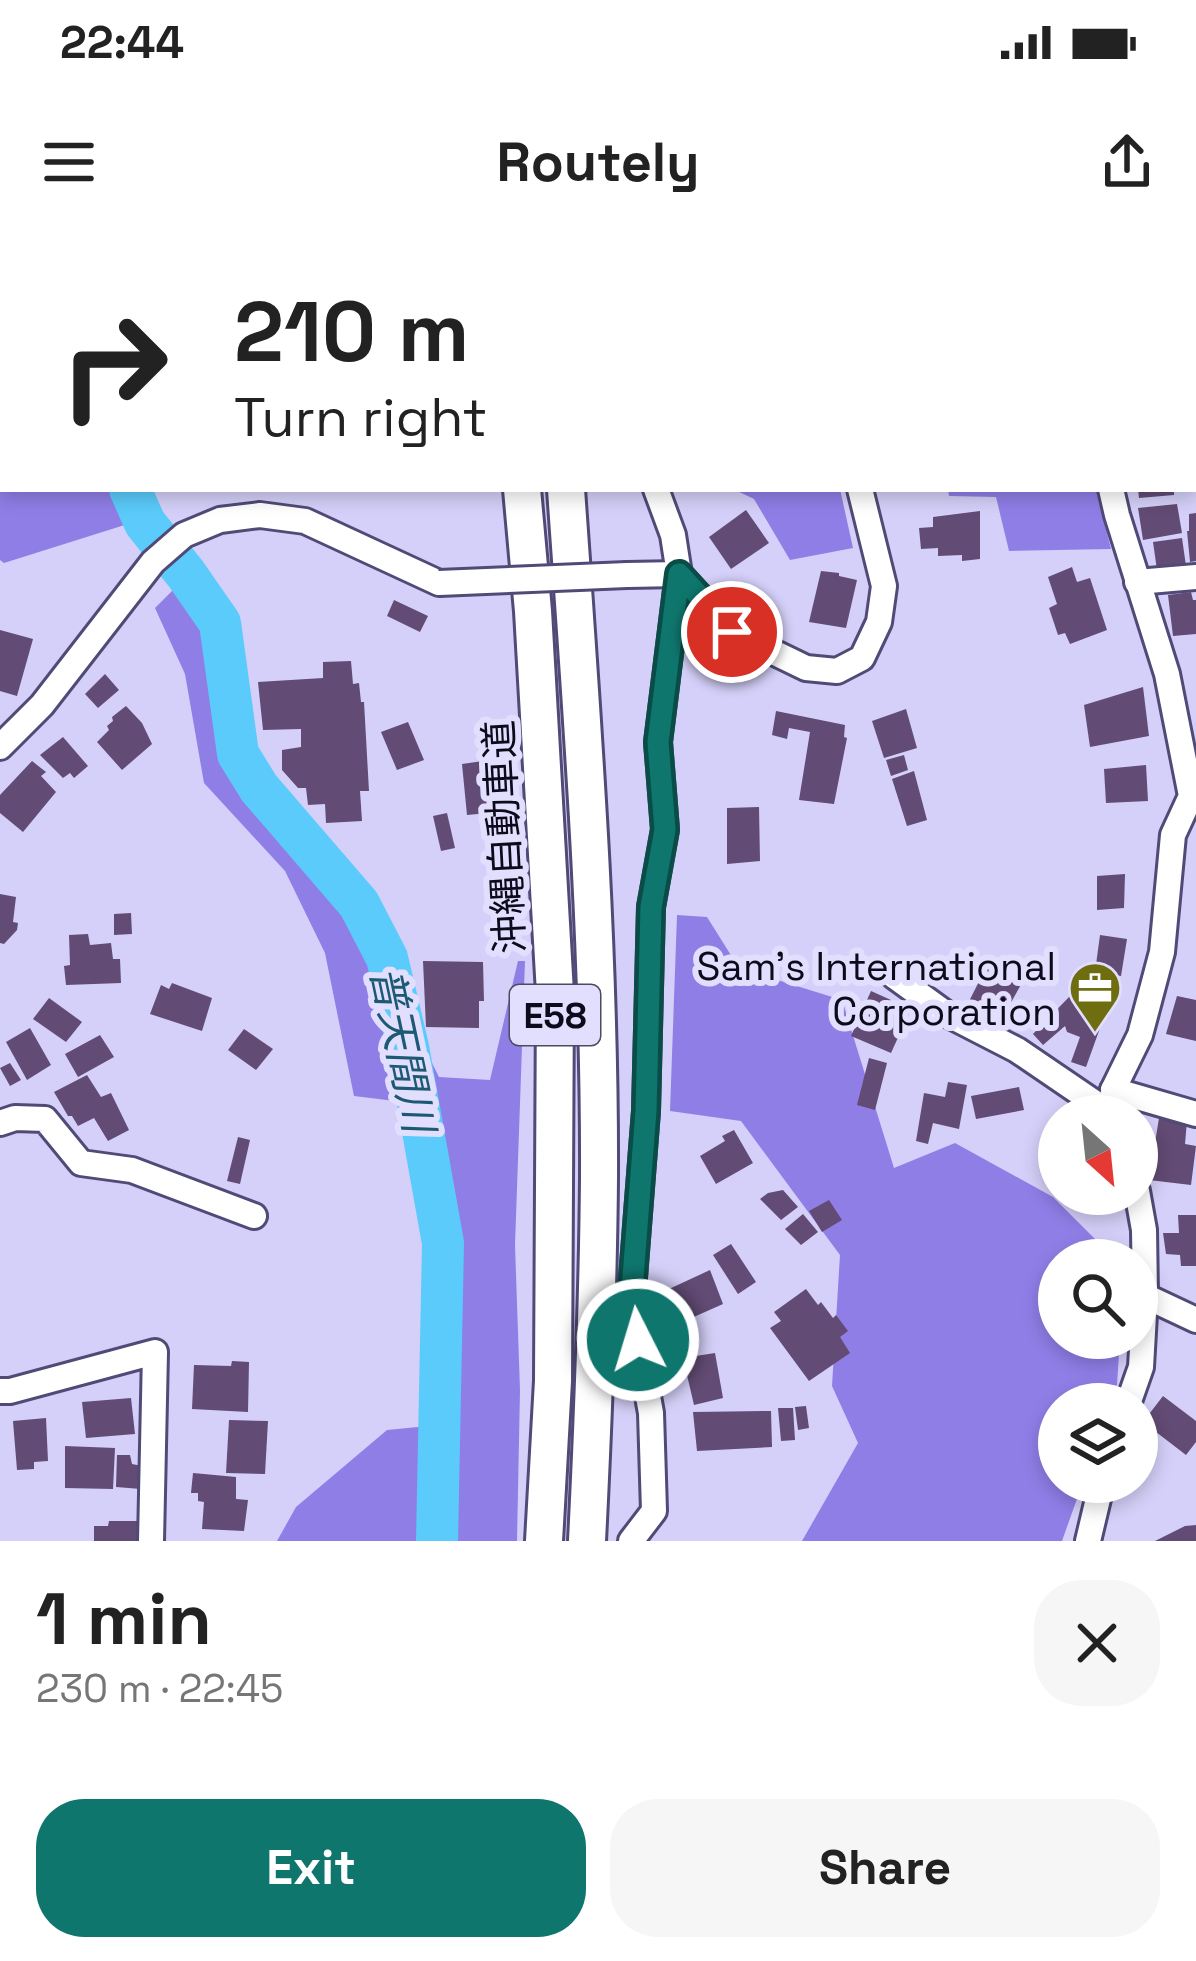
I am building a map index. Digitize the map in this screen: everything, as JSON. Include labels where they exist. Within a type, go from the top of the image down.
[{"type":"highway","name":"沖縄自動車道","points":[[523,492],[555,993],[553,1381],[544,1541]]},
{"type":"highway","name":"E58","points":[[566,492],[596,993],[599,1176],[587,1541]]},
{"type":"street","points":[[631,1541],[654,1511],[651,1413],[631,1303],[646,1111],[651,907],[665,830],[658,742],[679,574],[673,535],[657,492]]},
{"type":"street","points":[[0,747],[42,705],[153,562],[184,535],[220,520],[260,515],[305,521],[439,583],[679,574],[732,632],[806,668],[837,670],[862,658],[880,622],[884,586],[861,492]]},
{"type":"street","points":[[1112,492],[1167,674],[1194,797],[1173,835],[1162,952],[1119,1095]]},
{"type":"street","points":[[1137,582],[1196,577]]},
{"type":"street","points":[[894,976],[945,1013],[1092,1095]]},
{"type":"street","points":[[1158,1111],[1196,1114]]},
{"type":"street","points":[[0,1123],[15,1118],[45,1119],[81,1162],[133,1170],[254,1216]]},
{"type":"street","points":[[1158,1302],[1196,1319]]},
{"type":"street","points":[[0,1390],[155,1352],[151,1541]]},
{"type":"street","points":[[1088,1541],[1097,1503]]},
{"type":"shaded area","points":[[0,492],[118,492],[131,523],[4,563],[0,560]]},
{"type":"shaded area","points":[[739,492],[841,492],[853,548],[790,560],[754,499]]},
{"type":"shaded area","points":[[948,492],[1097,492],[1111,549],[1009,551],[996,497],[949,496]]},
{"type":"shaded area","points":[[192,571],[230,645],[246,758],[398,958],[418,1035],[439,1077],[490,1080],[518,961],[525,961],[515,1245],[520,1390],[517,1541],[277,1541],[296,1507],[387,1430],[428,1426],[435,1269],[403,1102],[354,1096],[325,953],[285,871],[204,783],[185,674],[155,608]]},
{"type":"shaded area","points":[[677,915],[707,917],[739,968],[842,1000],[894,1168],[955,1143],[1038,1189],[1038,1215],[1071,1215],[1095,1239],[1038,1239],[1038,1359],[1119,1359],[1117,1383],[1038,1383],[1038,1503],[1076,1503],[1062,1541],[802,1541],[858,1443],[832,1386],[840,1255],[741,1121],[670,1111]]},
{"type":"building","points":[[1138,492],[1174,492],[1174,495],[1139,498]]},
{"type":"building","points":[[1177,504],[1182,533],[1143,540],[1138,508]]},
{"type":"building","points":[[746,510],[769,543],[731,569],[709,537]]},
{"type":"building","points":[[980,511],[980,559],[962,561],[962,555],[938,556],[938,548],[921,549],[919,528],[933,527],[933,517]]},
{"type":"building","points":[[1196,513],[1196,561],[1190,562],[1189,514]]},
{"type":"building","points":[[1182,538],[1186,566],[1157,570],[1153,542]]},
{"type":"building","points":[[1072,567],[1077,582],[1090,578],[1107,630],[1070,644],[1065,633],[1058,635],[1049,608],[1057,604],[1048,577]]},
{"type":"building","points":[[821,571],[857,580],[846,628],[809,622]]},
{"type":"building","points":[[1191,592],[1196,600],[1196,634],[1173,636],[1168,595]]},
{"type":"building","points":[[394,600],[428,616],[420,632],[387,616]]},
{"type":"building","points":[[0,630],[33,639],[17,696],[0,691]]},
{"type":"building","points":[[351,661],[353,684],[359,683],[364,702],[369,791],[360,791],[362,821],[326,823],[325,804],[308,805],[306,788],[298,788],[282,770],[282,750],[301,747],[301,729],[263,730],[258,682],[323,678],[323,662]]},
{"type":"building","points":[[105,674],[119,690],[98,708],[85,694]]},
{"type":"building","points":[[1143,687],[1149,736],[1090,747],[1084,705]]},
{"type":"building","points":[[126,706],[142,723],[152,744],[122,770],[97,742],[109,730],[112,717]]},
{"type":"building","points":[[906,709],[917,748],[884,758],[872,721]]},
{"type":"building","points":[[776,711],[845,725],[847,738],[834,804],[799,800],[810,732],[789,728],[787,739],[772,735]]},
{"type":"building","points":[[408,722],[424,760],[397,770],[381,732]]},
{"type":"building","points":[[63,737],[88,766],[74,778],[70,773],[63,778],[40,755]]},
{"type":"building","points":[[904,755],[908,770],[891,776],[886,760]]},
{"type":"building","points":[[32,761],[46,772],[41,776],[56,792],[23,832],[0,813],[0,795]]},
{"type":"building","points":[[483,761],[488,813],[467,815],[462,764]]},
{"type":"building","points":[[1146,765],[1148,801],[1106,803],[1104,769]]},
{"type":"building","points":[[914,771],[927,820],[907,826],[892,779]]},
{"type":"building","points":[[759,807],[760,861],[727,864],[727,808]]},
{"type":"building","points":[[447,813],[455,848],[441,851],[433,816]]},
{"type":"building","points":[[1125,874],[1124,908],[1097,910],[1097,876]]},
{"type":"building","points":[[0,894],[16,897],[13,922],[18,923],[17,930],[4,944],[0,943]]},
{"type":"building","points":[[131,913],[132,934],[114,935],[114,914]]},
{"type":"building","points":[[88,934],[90,945],[111,943],[113,959],[120,959],[121,983],[66,985],[69,935]]},
{"type":"building","points":[[1100,935],[1127,939],[1121,976],[1095,972]]},
{"type":"building","points":[[423,961],[483,962],[479,1028],[426,1027]]},
{"type":"building","points":[[989,962],[1023,981],[995,1031],[963,1013]]},
{"type":"building","points":[[172,983],[212,998],[202,1031],[150,1014],[161,985],[169,989]]},
{"type":"building","points":[[871,991],[911,1009],[891,1053],[851,1036]]},
{"type":"building","points":[[1070,996],[1082,1010],[1090,1009],[1096,998],[1109,1003],[1086,1067],[1071,1062],[1080,1037],[1067,1032],[1065,1026],[1043,1045],[1033,1034]]},
{"type":"building","points":[[1177,996],[1196,1000],[1196,1041],[1166,1034]]},
{"type":"building","points":[[49,998],[82,1022],[66,1042],[33,1019]]},
{"type":"building","points":[[30,1028],[51,1065],[27,1080],[6,1042]]},
{"type":"building","points":[[244,1029],[273,1049],[256,1070],[228,1050]]},
{"type":"building","points":[[100,1035],[114,1057],[78,1077],[65,1054]]},
{"type":"building","points":[[869,1058],[887,1063],[875,1110],[857,1105]]},
{"type":"building","points":[[10,1063],[21,1080],[10,1086],[0,1068]]},
{"type":"building","points":[[87,1075],[101,1097],[111,1093],[129,1130],[108,1141],[94,1118],[78,1126],[54,1092]]},
{"type":"building","points":[[948,1082],[967,1085],[959,1129],[933,1123],[928,1144],[916,1141],[924,1093],[945,1097]]},
{"type":"building","points":[[1019,1087],[1024,1110],[976,1119],[971,1096]]},
{"type":"building","points":[[1159,1118],[1187,1121],[1185,1144],[1196,1146],[1191,1185],[1158,1181]]},
{"type":"building","points":[[734,1130],[753,1163],[716,1184],[700,1156]]},
{"type":"building","points":[[238,1137],[250,1140],[240,1184],[227,1181]]},
{"type":"building","points":[[783,1190],[798,1207],[781,1220],[760,1199]]},
{"type":"building","points":[[829,1200],[842,1220],[822,1232],[809,1211]]},
{"type":"building","points":[[803,1214],[818,1232],[801,1245],[785,1229]]},
{"type":"building","points":[[1178,1215],[1196,1215],[1196,1266],[1181,1266],[1180,1255],[1166,1254],[1163,1233],[1179,1233]]},
{"type":"building","points":[[731,1244],[756,1282],[738,1294],[713,1255]]},
{"type":"building","points":[[710,1270],[723,1304],[669,1328],[654,1296]]},
{"type":"building","points":[[806,1289],[848,1331],[840,1337],[850,1353],[809,1381],[770,1328],[781,1321],[774,1312]]},
{"type":"building","points":[[715,1353],[723,1398],[694,1405],[683,1358]]},
{"type":"building","points":[[232,1361],[249,1362],[248,1412],[192,1409],[194,1365],[231,1366]]},
{"type":"building","points":[[1163,1396],[1196,1421],[1196,1442],[1186,1455],[1158,1434],[1158,1402]]},
{"type":"building","points":[[131,1398],[135,1434],[86,1438],[82,1402]]},
{"type":"building","points":[[806,1406],[809,1428],[798,1430],[795,1407]]},
{"type":"building","points":[[778,1408],[793,1408],[795,1440],[781,1441]]},
{"type":"building","points":[[771,1411],[772,1447],[697,1451],[693,1412]]},
{"type":"building","points":[[46,1418],[48,1461],[34,1462],[34,1469],[17,1470],[13,1421]]},
{"type":"building","points":[[229,1420],[268,1421],[265,1474],[226,1473]]},
{"type":"building","points":[[65,1446],[115,1448],[113,1489],[65,1488]]},
{"type":"building","points":[[117,1455],[130,1455],[132,1464],[142,1466],[141,1489],[116,1487]]},
{"type":"building","points":[[193,1473],[236,1477],[236,1499],[248,1500],[244,1531],[202,1529],[204,1502],[198,1501],[198,1493],[191,1493]]},
{"type":"building","points":[[109,1521],[139,1521],[139,1541],[94,1541],[94,1526],[108,1526]]},
{"type":"building","points":[[1196,1525],[1196,1541],[1155,1541],[1185,1526]]},
{"type":"waterway","name":"普天間川","points":[[131,492],[145,523],[220,623],[238,754],[259,788],[359,904],[387,958],[443,1243],[437,1541]]},
{"type":"place","name":"Sam's International Corporation","points":[[1095,1034]]},
{"type":"route","points":[[638,1340],[631,1303],[646,1111],[651,907],[665,830],[658,742],[679,574],[732,632]]}]
